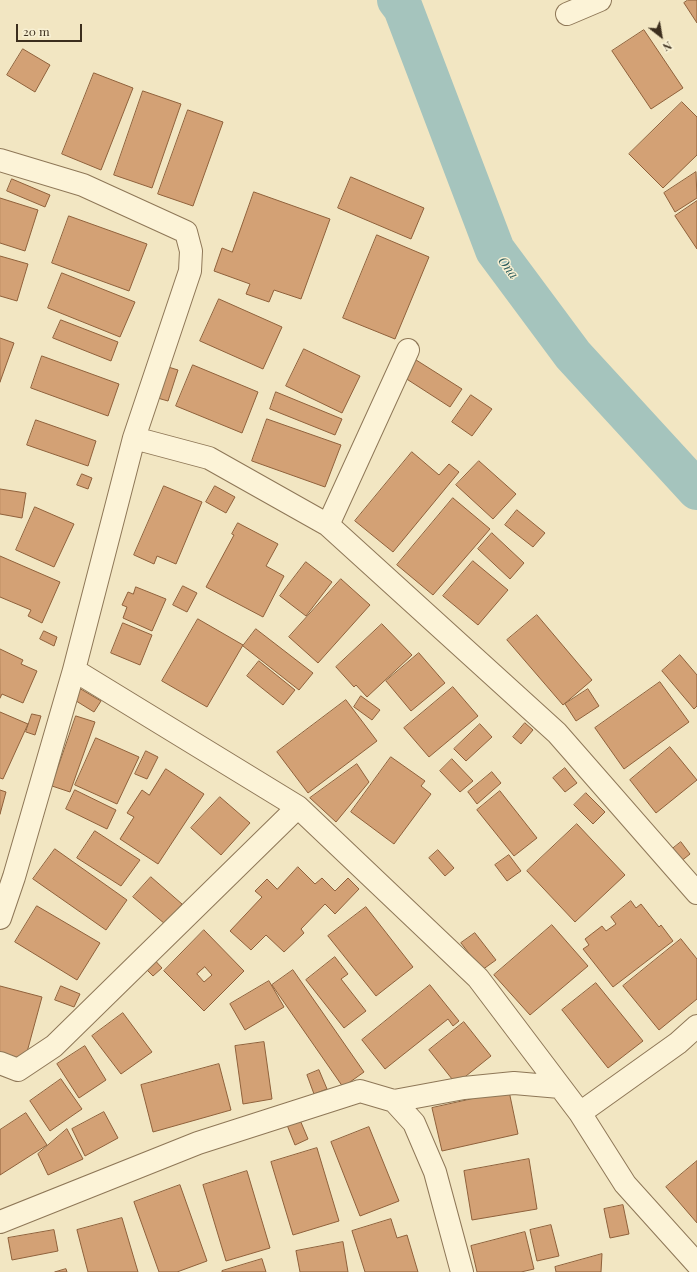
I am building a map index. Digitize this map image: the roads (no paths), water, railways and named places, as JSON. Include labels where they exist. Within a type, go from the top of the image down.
[{"type":"street","points":[[567,14],[600,0]]},
{"type":"street","points":[[0,160],[83,185],[186,232],[191,252],[190,271],[134,438],[74,670],[7,875],[0,918]]},
{"type":"street","points":[[328,525],[408,350]]},
{"type":"street","points":[[134,438],[209,458],[328,525],[557,733],[697,893]]},
{"type":"street","points":[[74,670],[298,807],[478,978],[580,1113],[625,1184],[697,1264]]},
{"type":"street","points":[[0,1063],[18,1070],[54,1046],[298,807]]},
{"type":"street","points":[[580,1113],[678,1043],[697,1026]]},
{"type":"street","points":[[0,1222],[198,1143],[360,1091],[394,1101],[464,1088],[514,1083],[560,1087]]},
{"type":"street","points":[[394,1101],[414,1123],[435,1172],[462,1272]]},
{"type":"waterway","name":"Ona","points":[[397,0],[403,8],[495,250],[573,355],[697,490]]}]
